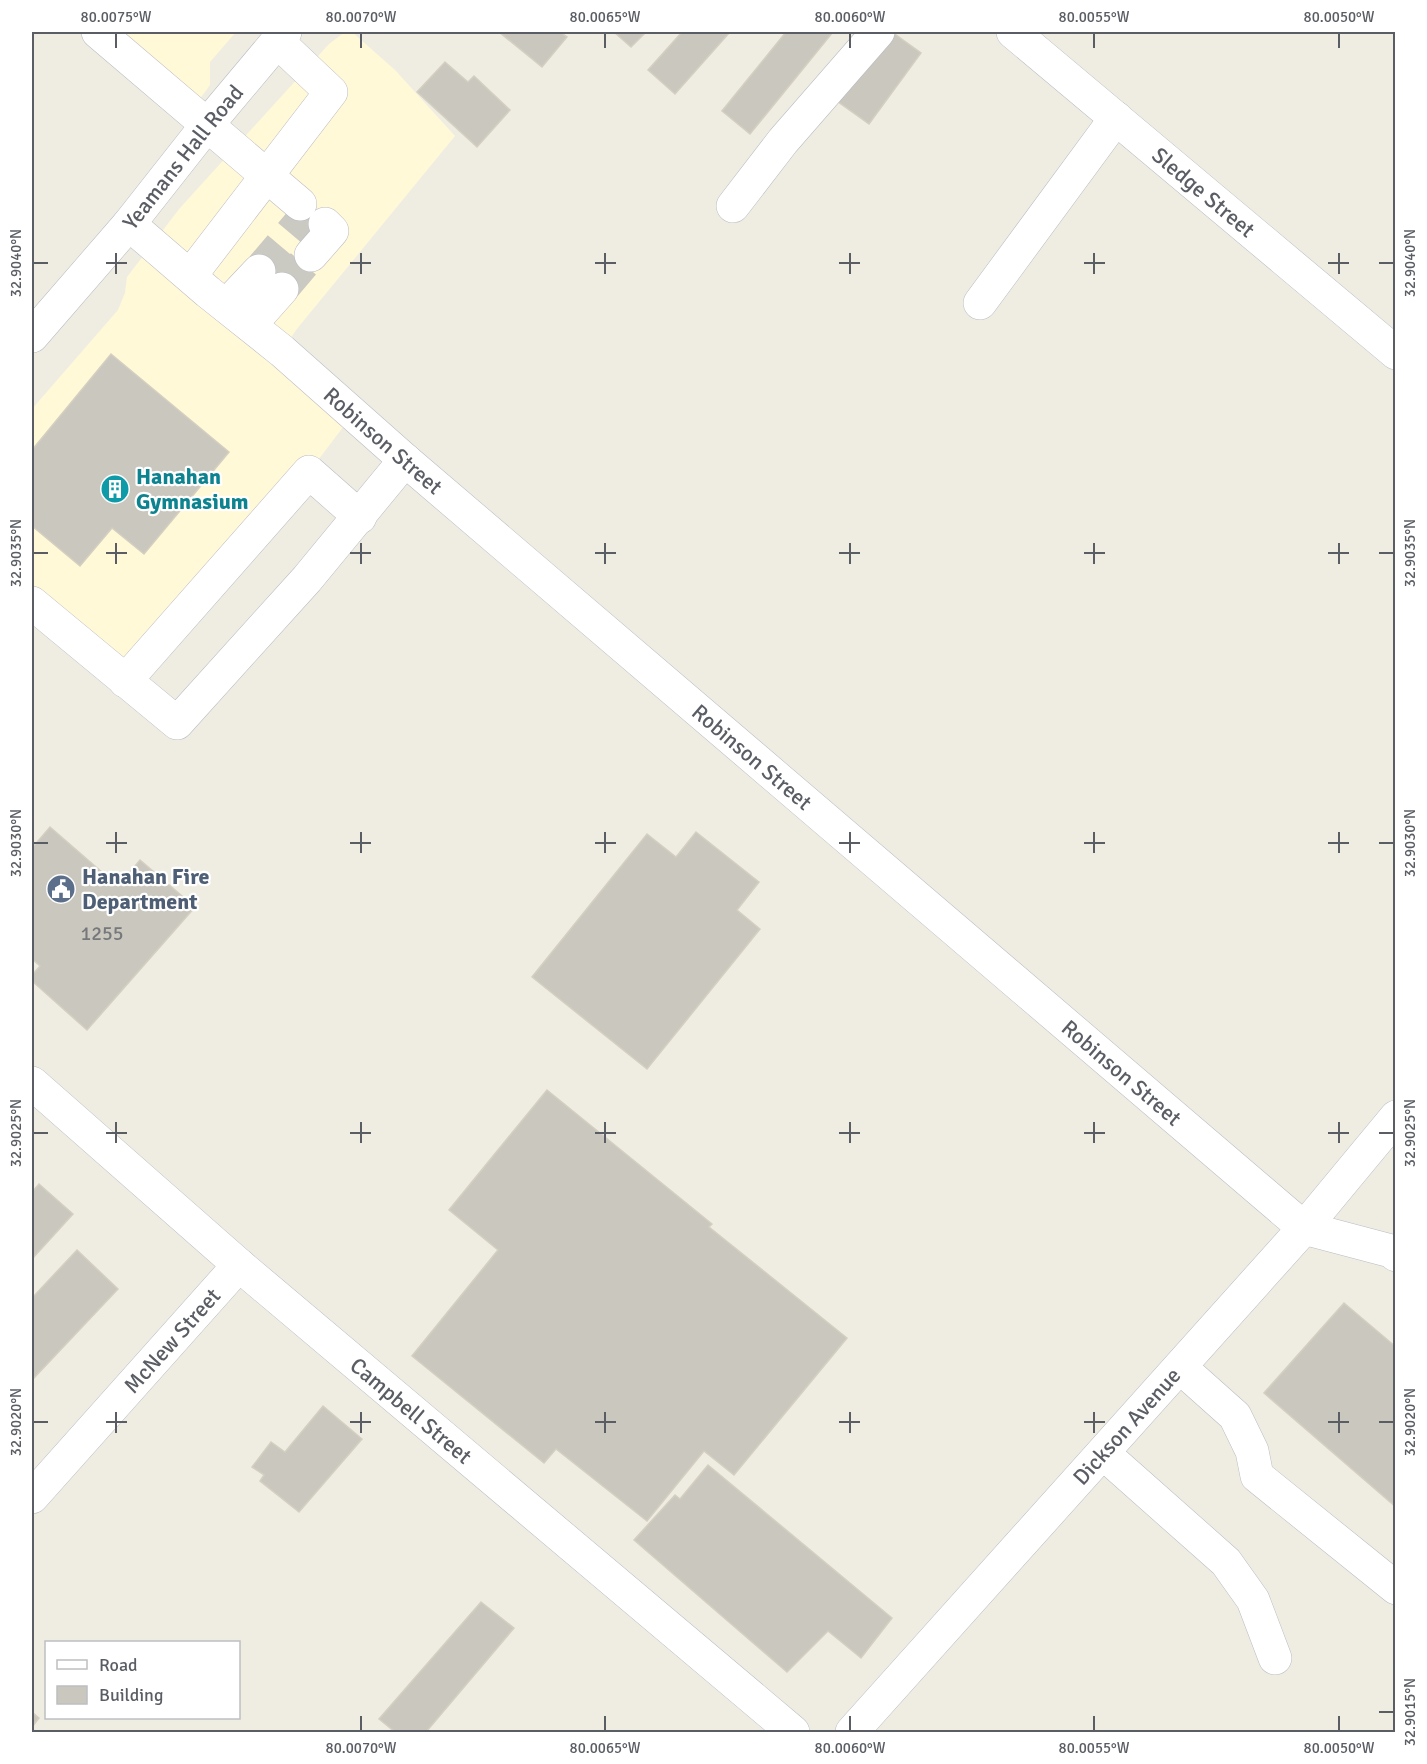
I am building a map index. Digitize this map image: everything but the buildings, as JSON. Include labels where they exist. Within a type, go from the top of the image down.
[{"type":"street","points":[[98,32],[300,204]]},
{"type":"street","points":[[733,206],[783,141],[878,32]]},
{"type":"street","name":"Sledge Street","points":[[1013,32],[1395,353]]},
{"type":"street","points":[[190,276],[331,92],[281,36]]},
{"type":"street","name":"Yeamans Hall Road","points":[[32,336],[129,224],[281,36]]},
{"type":"street","points":[[980,303],[1116,118]]},
{"type":"street","name":"Robinson Street","points":[[129,224],[282,351],[405,460],[1304,1228],[1392,1251],[1395,1255]]},
{"type":"street","points":[[311,255],[332,231],[325,224]]},
{"type":"street","points":[[238,316],[270,280]]},
{"type":"street","points":[[32,603],[177,723],[360,517],[405,460]]},
{"type":"street","points":[[125,681],[309,472],[360,517]]},
{"type":"street","name":"Campbell Street","points":[[32,1083],[239,1265],[793,1732]]},
{"type":"street","name":"Dickson Avenue","points":[[852,1732],[1304,1228],[1395,1117]]},
{"type":"street","name":"McNew Street","points":[[32,1497],[239,1265]]},
{"type":"street","points":[[1180,1367],[1235,1416],[1252,1451],[1257,1476],[1395,1588]]},
{"type":"street","points":[[1103,1453],[1226,1562],[1253,1600],[1275,1658]]},
{"type":"shaded area","points":[[93,32],[236,32],[210,62],[210,85],[188,115]]},
{"type":"shaded area","points":[[345,32],[352,32],[395,70],[455,136],[296,330],[282,351],[353,414],[309,472],[125,681],[32,603],[32,409],[118,310],[125,293],[127,277],[180,208],[329,44]]},
{"type":"tunnel","points":[[259,271],[309,212]]},
{"type":"tunnel","points":[[282,289],[311,255]]},
{"type":"place","name":"Hanahan Gymnasium","points":[[115,489]]},
{"type":"place","name":"Hanahan Fire Department","points":[[61,889]]}]
